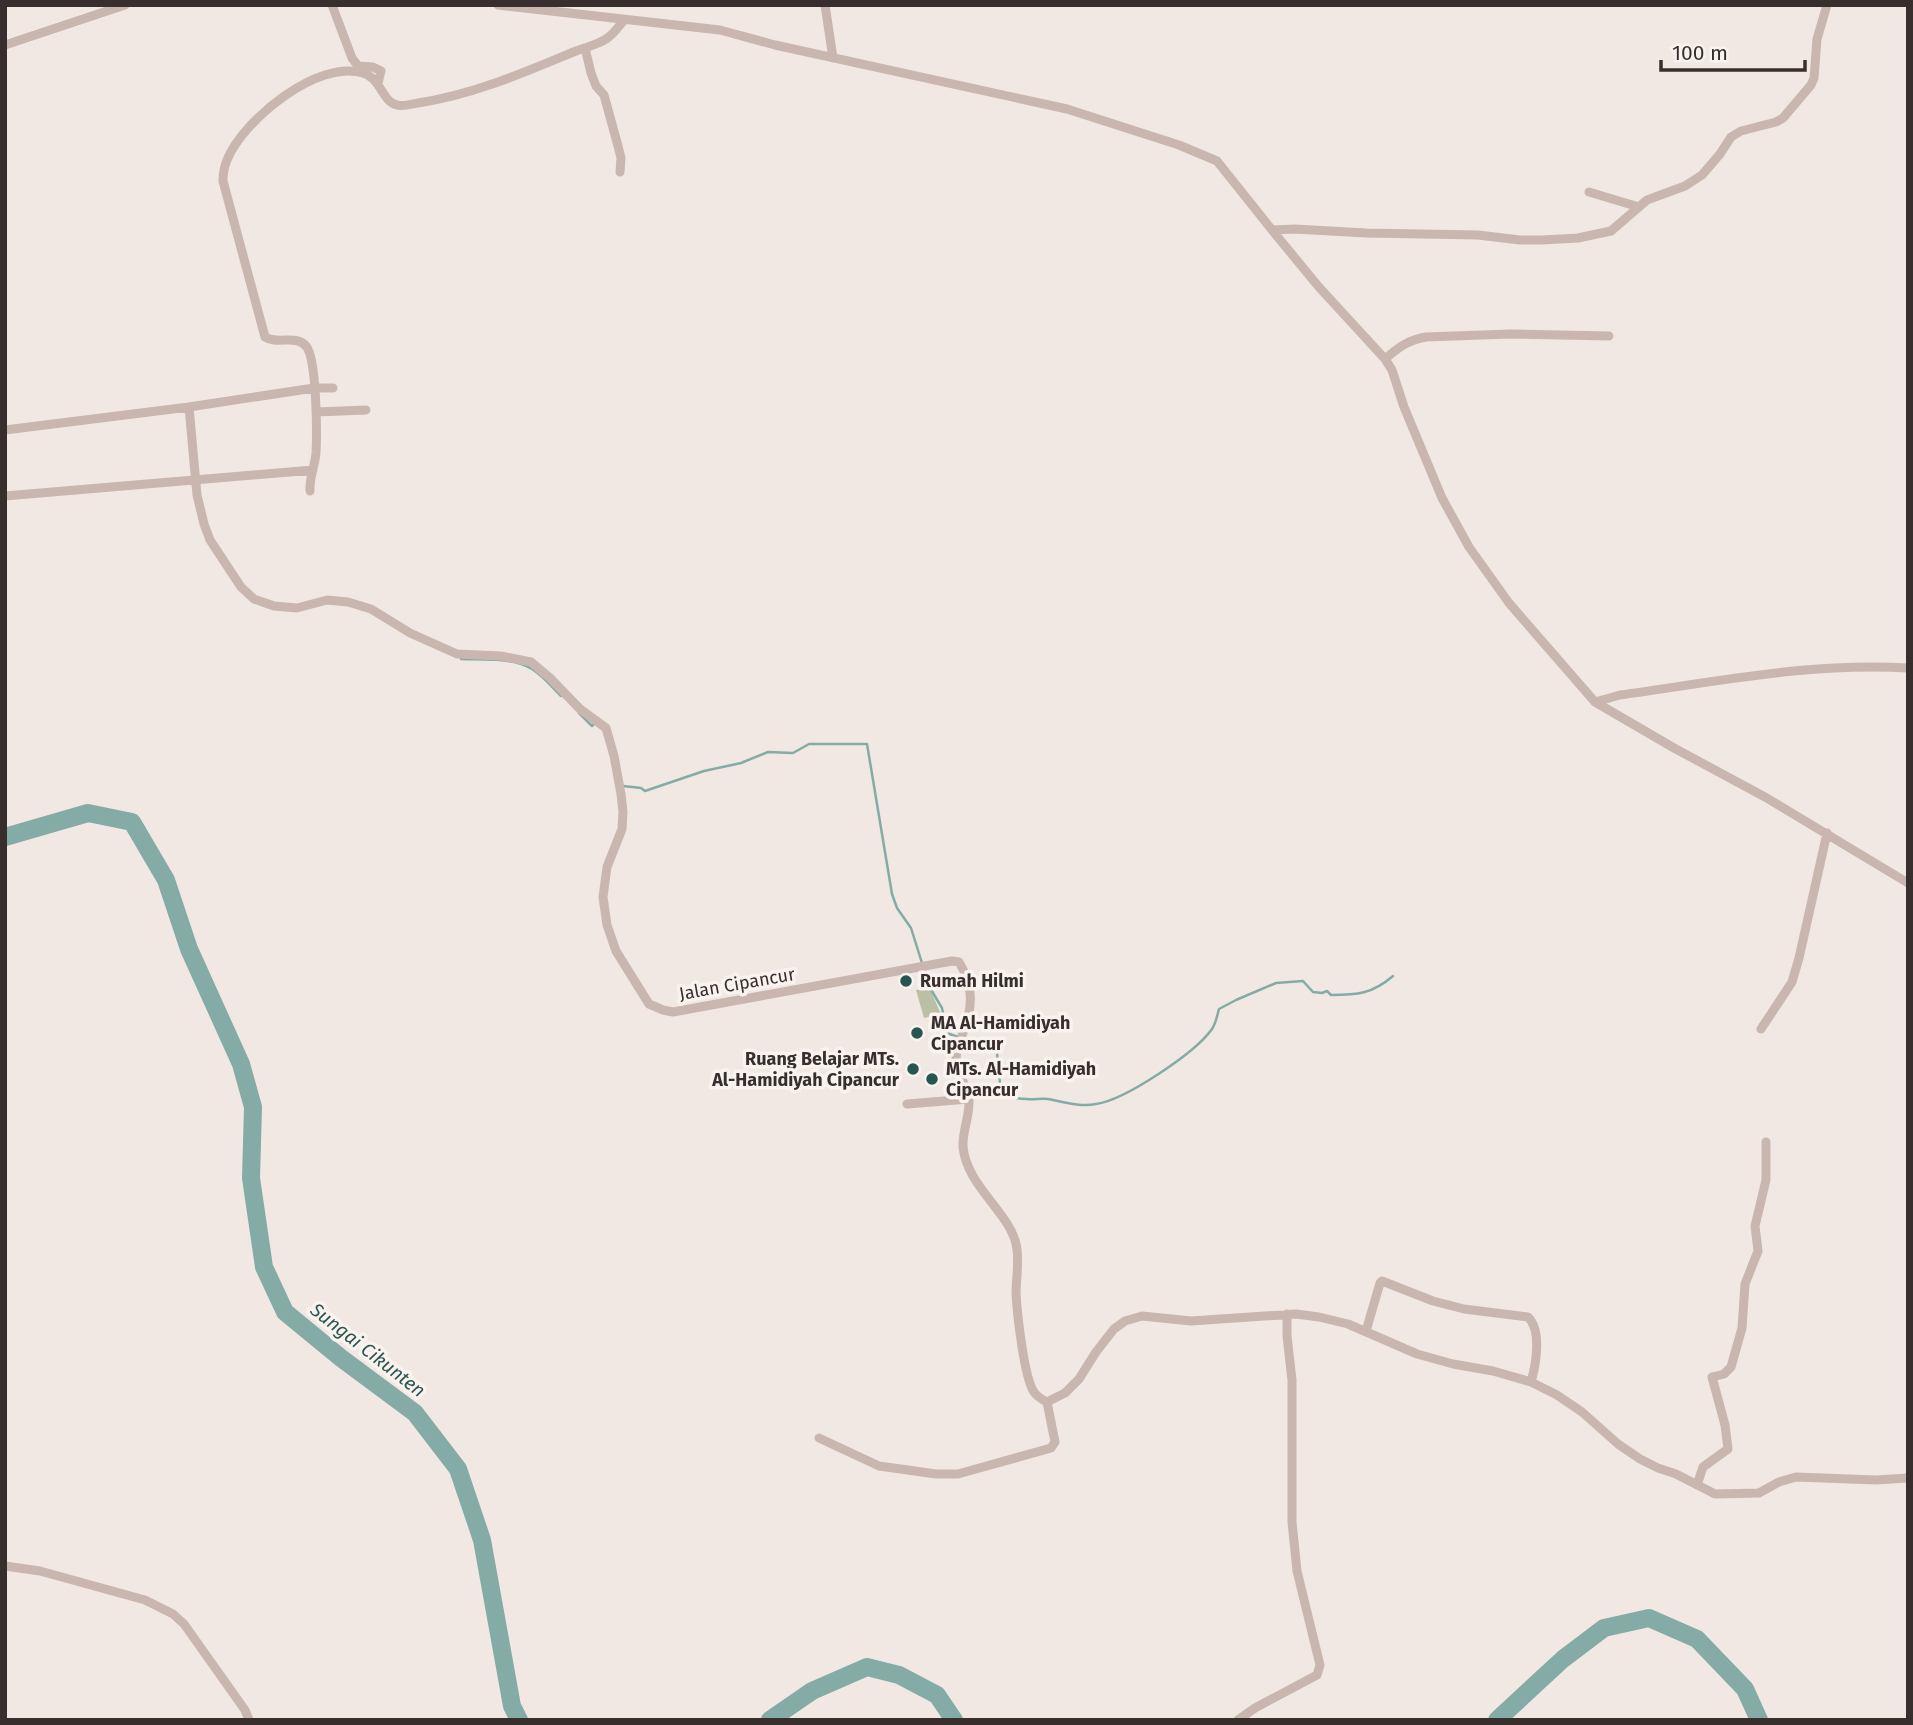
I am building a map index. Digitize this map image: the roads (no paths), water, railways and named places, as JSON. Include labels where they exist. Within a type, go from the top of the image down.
[{"type":"street","points":[[5,45],[125,5]]},
{"type":"street","points":[[332,5],[352,58],[358,66],[373,67],[381,71],[378,83]]},
{"type":"street","points":[[498,5],[720,30],[1067,110],[1179,145],[1217,160],[1318,286],[1385,359],[1392,370],[1404,407],[1442,498],[1469,547],[1509,603],[1595,702],[1827,833],[1908,883]]},
{"type":"street","points":[[825,5],[833,58]]},
{"type":"street","points":[[1272,230],[1478,235],[1520,240],[1578,238],[1611,231],[1654,197],[1685,186],[1702,175],[1720,155],[1731,137],[1741,131],[1783,118],[1814,78],[1817,39],[1827,5]]},
{"type":"street","points":[[310,491],[309,482],[316,456],[313,364],[307,346],[300,341],[272,341],[265,337],[223,181],[223,169],[228,157],[243,134],[287,94],[322,75],[344,71],[364,73],[378,83],[390,102],[398,106],[432,101],[474,90],[585,48],[606,39],[624,20]]},
{"type":"street","points":[[585,48],[596,86],[604,95],[621,158],[620,172]]},
{"type":"street","points":[[1589,191],[1639,207]]},
{"type":"street","points":[[1385,359],[1412,339],[1426,337],[1510,334],[1609,337]]},
{"type":"street","points":[[5,430],[333,387]]},
{"type":"street","points":[[189,407],[195,480]]},
{"type":"street","points":[[316,412],[366,410]]},
{"type":"street","points":[[5,496],[313,470]]},
{"type":"street","name":"Jalan Cipancur","points":[[195,480],[210,540],[241,587],[254,599],[274,606],[297,608],[327,600],[348,602],[371,610],[410,633],[457,654],[501,656],[531,662],[580,709],[606,728],[611,741],[623,813],[622,829],[605,877],[603,897],[607,925],[616,951],[649,1004],[673,1012],[923,966],[959,962],[971,989],[969,1018],[956,1062],[969,1099],[962,1143],[964,1156],[984,1194],[1012,1231],[1017,1249],[1016,1294],[1026,1370],[1033,1391],[1047,1402]]},
{"type":"street","points":[[1595,702],[1620,695],[1845,666],[1908,668]]},
{"type":"street","points":[[1761,1029],[1792,982],[1827,833]]},
{"type":"street","points":[[907,1104],[969,1099]]},
{"type":"street","points":[[1697,1485],[1703,1467],[1728,1449],[1725,1425],[1712,1380],[1714,1376],[1724,1374],[1731,1367],[1742,1328],[1745,1284],[1758,1251],[1755,1226],[1766,1180],[1766,1142]]},
{"type":"street","points":[[1366,1331],[1382,1281],[1433,1301],[1464,1309],[1528,1317],[1534,1326],[1537,1355],[1531,1382]]},
{"type":"street","points":[[819,1438],[879,1466],[936,1475],[958,1474],[1051,1448],[1055,1442],[1047,1402],[1065,1393],[1079,1379],[1114,1329],[1125,1321],[1142,1316],[1191,1321],[1287,1314],[1319,1317],[1366,1331],[1417,1354],[1531,1382],[1582,1412],[1618,1444],[1640,1459],[1715,1494],[1759,1493],[1779,1482],[1796,1477],[1876,1480],[1908,1478]]},
{"type":"street","points":[[1238,1720],[1317,1675],[1320,1670],[1297,1571],[1292,1521],[1292,1380],[1287,1314]]},
{"type":"street","points":[[5,1566],[40,1571],[145,1600],[173,1614],[184,1624],[245,1710],[249,1720]]},
{"type":"waterway","points":[[461,659],[498,660],[524,665],[540,675],[561,696]]},
{"type":"waterway","points":[[579,713],[592,726],[594,724]]},
{"type":"waterway","points":[[623,786],[645,791],[704,771],[741,763],[768,752],[793,753],[809,744],[867,744],[892,894],[897,908],[911,928],[922,963]]},
{"type":"waterway","name":"Sungai Cikunten","points":[[5,837],[88,813],[132,822],[166,880],[189,949],[241,1064],[253,1107],[251,1178],[264,1267],[285,1312],[415,1413],[458,1469],[482,1540],[512,1706],[519,1720]]},
{"type":"waterway","points":[[925,969],[930,988],[942,1008],[947,1033],[971,1040],[996,1042],[1001,1094],[1084,1105],[1109,1101],[1141,1085],[1203,1039],[1213,1027],[1219,1009],[1276,983],[1303,981],[1313,992],[1327,991],[1331,995],[1349,995],[1371,990],[1393,976]]},
{"type":"waterway","name":"Sungai Cikunten","points":[[1497,1720],[1563,1659],[1604,1628],[1649,1618],[1697,1639],[1745,1689],[1759,1720]]},
{"type":"waterway","name":"Sungai Cikunten","points":[[770,1720],[812,1691],[867,1667],[899,1675],[937,1695],[954,1720]]},
{"type":"place","name":"Rumah Hilmi","points":[[906,981]]},
{"type":"place","name":"MA Al-Hamidiyah Cipancur","points":[[917,1033]]},
{"type":"place","name":"Ruang Belajar MTs. Al-Hamidiyah Cipancur","points":[[913,1069]]},
{"type":"place","name":"MTs. Al-Hamidiyah Cipancur","points":[[932,1079]]}]
